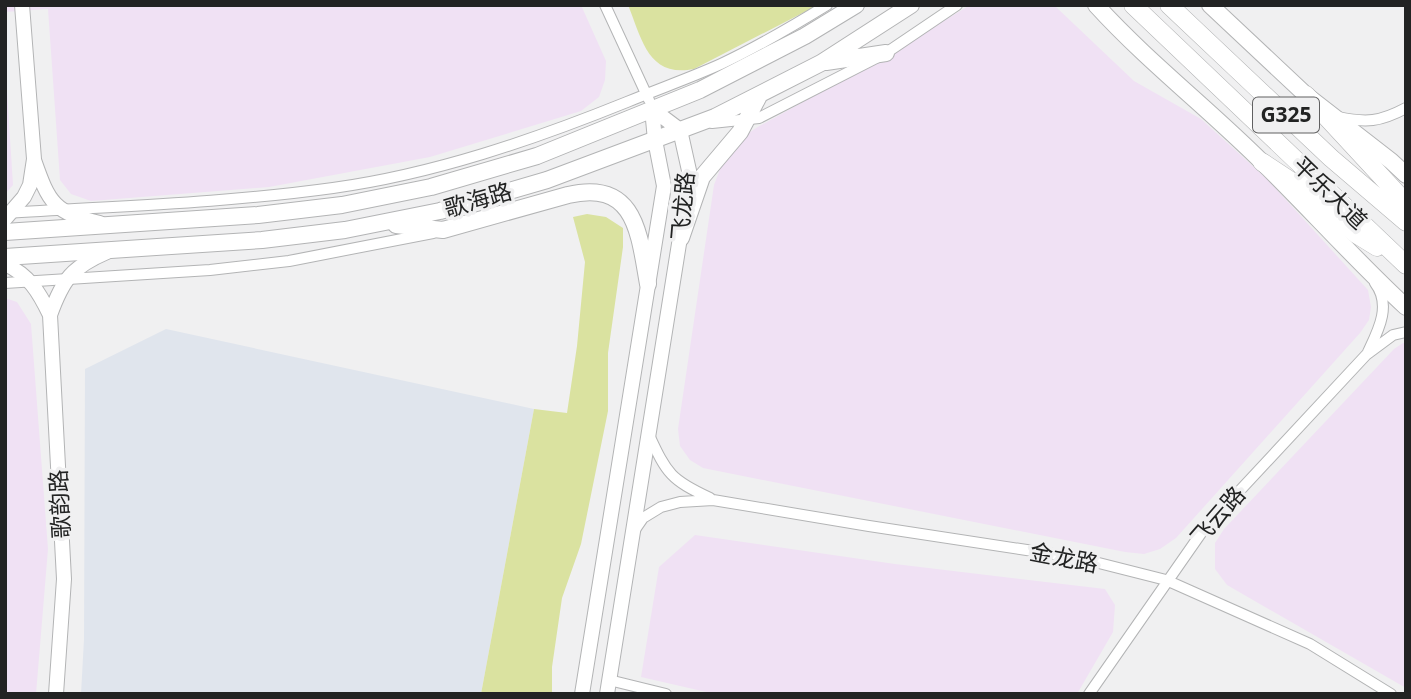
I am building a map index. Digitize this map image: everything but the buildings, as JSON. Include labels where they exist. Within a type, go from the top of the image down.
[{"type":"highway","name":"平乐大道","points":[[1133,5],[1406,265]]},
{"type":"highway","name":"平乐大道","points":[[1168,5],[1331,158],[1406,222]]},
{"type":"highway","points":[[1306,94],[1406,203]]},
{"type":"highway","points":[[1262,162],[1309,193],[1356,234],[1406,265]]},
{"type":"main road","name":"歌海路","points":[[5,232],[258,215],[330,206],[431,187],[537,156],[649,102],[712,84],[805,36],[856,5]]},
{"type":"main road","name":"歌海路","points":[[5,257],[262,240],[345,230],[440,211],[547,180],[688,127],[821,63],[911,5]]},
{"type":"main road","points":[[1087,5],[1117,28]]},
{"type":"main road","points":[[1096,5],[1117,28],[1262,162],[1365,269],[1406,307]]},
{"type":"main road","points":[[1210,5],[1306,94],[1406,175]]},
{"type":"main road","points":[[821,63],[886,53]]},
{"type":"main road","points":[[681,238],[702,177],[740,132],[760,94]]},
{"type":"main road","points":[[380,223],[443,230],[568,195],[598,193],[619,201],[629,211],[638,227],[648,284]]},
{"type":"street","points":[[7,215],[30,185],[34,159],[22,5]]},
{"type":"street","points":[[605,5],[649,102],[688,127],[760,118],[886,53],[957,5]]},
{"type":"street","points":[[7,215],[220,200],[334,188],[413,172],[491,152],[588,118],[649,102],[827,5]]},
{"type":"street","name":"飞龙路","points":[[582,694],[664,186],[649,102]]},
{"type":"street","points":[[1333,115],[1362,122],[1393,115],[1406,108]]},
{"type":"street","name":"飞龙路","points":[[608,687],[690,175],[688,127]]},
{"type":"street","points":[[34,159],[43,184],[60,210],[76,218],[109,225]]},
{"type":"street","points":[[5,283],[210,271],[289,261],[443,230]]},
{"type":"street","points":[[50,315],[65,280],[84,262],[110,250]]},
{"type":"street","points":[[5,264],[32,282],[50,315]]},
{"type":"street","name":"飞云路","points":[[1365,269],[1380,288],[1383,303],[1381,324],[1366,355]]},
{"type":"street","name":"歌韵路","points":[[50,315],[64,579],[56,694]]},
{"type":"street","name":"飞云路","points":[[1089,694],[1204,529],[1366,355],[1393,335],[1406,332]]},
{"type":"street","name":"金龙路","points":[[649,435],[661,461],[674,479],[713,500]]},
{"type":"street","name":"金龙路","points":[[633,532],[643,517],[661,507],[680,502],[713,500],[869,527],[1079,558],[1166,580],[1310,644],[1391,694]]},
{"type":"street","points":[[608,687],[666,694]]},
{"type":"shaded area","points":[[5,5],[581,5],[606,61],[605,80],[599,97],[581,111],[430,157],[269,187],[91,201],[71,194],[60,180],[48,9],[5,12]]},
{"type":"shaded area","points":[[970,5],[1056,7],[1134,81],[1201,119],[1268,180],[1368,290],[1371,307],[1369,320],[1360,333],[1176,538],[1160,549],[1144,554],[1125,552],[703,468],[690,460],[680,446],[678,429],[714,185],[724,159],[738,141],[756,128],[893,52]]},
{"type":"shaded area","points":[[5,60],[13,185],[5,194]]},
{"type":"shaded area","points":[[5,298],[17,302],[31,324],[48,549],[36,694],[5,694]]},
{"type":"shaded area","points":[[166,329],[534,409],[481,694],[81,694],[84,639],[85,369]]},
{"type":"shaded area","points":[[1406,343],[1406,688],[1227,585],[1215,569],[1215,543],[1224,529],[1394,349]]},
{"type":"shaded area","points":[[695,535],[895,564],[1105,589],[1115,605],[1113,632],[1077,694],[715,694],[641,677],[659,567]]},
{"type":"green space","points":[[628,5],[818,5],[694,69],[679,70],[666,68],[649,53]]},
{"type":"green space","points":[[587,214],[606,217],[623,228],[623,247],[608,353],[608,411],[581,544],[562,598],[552,667],[552,694],[481,694],[534,409],[567,413],[585,262],[573,217]]}]
